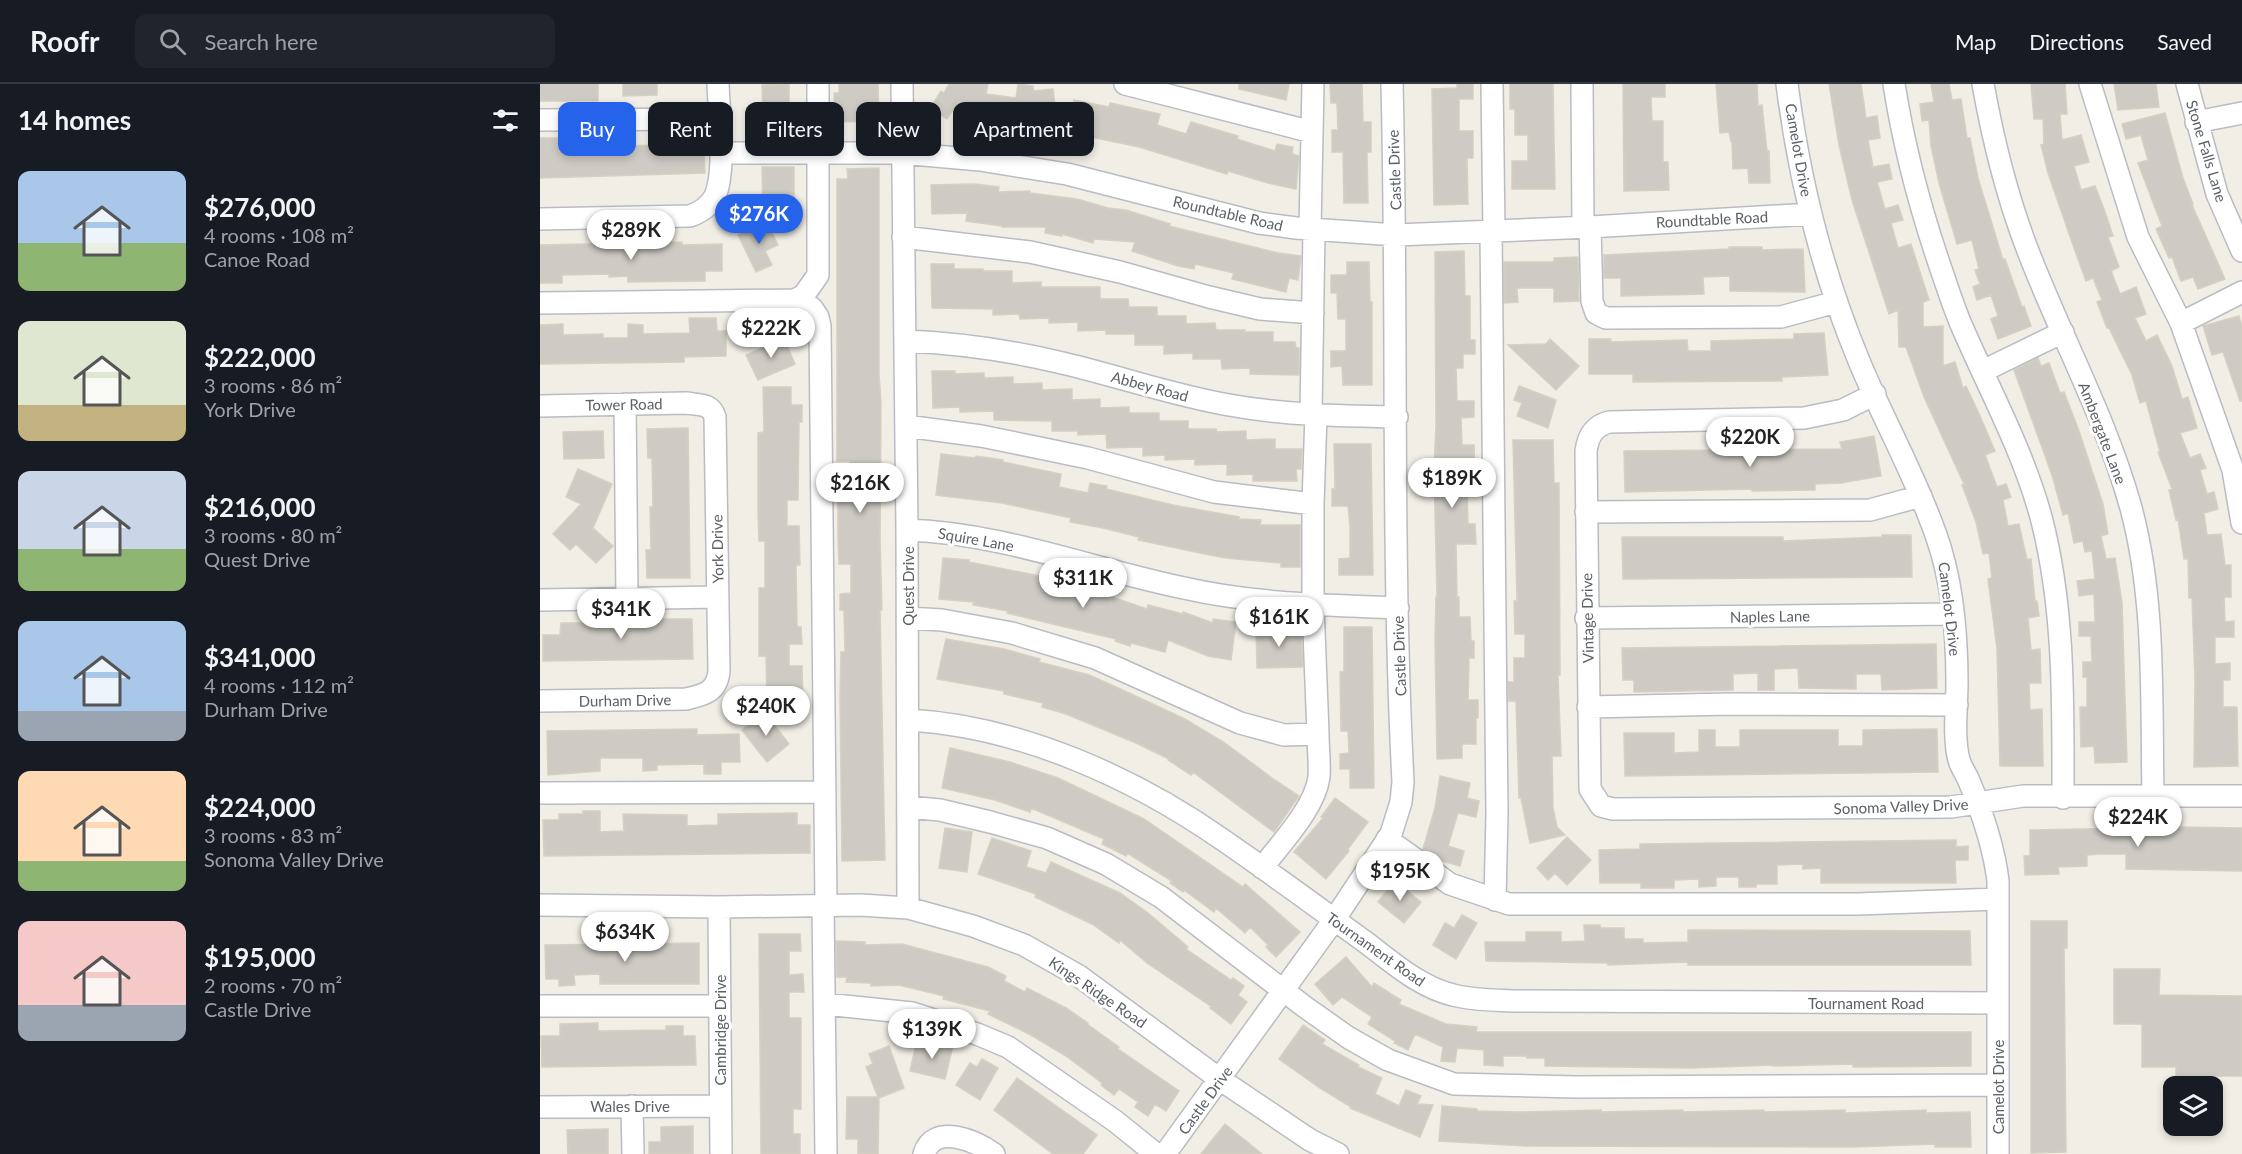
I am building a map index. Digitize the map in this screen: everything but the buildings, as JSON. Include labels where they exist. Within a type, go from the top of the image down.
[{"type":"street","points":[[718,84],[719,102]]},
{"type":"street","points":[[818,84],[818,102]]},
{"type":"street","name":"Quest Drive","points":[[902,84],[902,102]]},
{"type":"street","points":[[1125,84],[1312,132]]},
{"type":"street","points":[[1262,868],[1308,807],[1319,777],[1313,605],[1313,84]]},
{"type":"street","name":"Castle Drive","points":[[1165,1154],[1221,1080],[1334,920],[1387,839],[1397,818],[1403,782],[1398,608],[1396,236],[1392,84]]},
{"type":"street","points":[[1492,84],[1497,814],[1495,900]]},
{"type":"street","points":[[1582,84],[1587,227],[1592,301],[1596,313],[1606,318],[1643,320],[1781,317],[1836,302]]},
{"type":"street","name":"Camelot Drive","points":[[1787,84],[1792,124],[1811,214],[1836,302],[1860,363],[1921,496],[1947,573],[1953,614],[1959,761],[1969,780],[1996,864],[1998,1154]]},
{"type":"street","points":[[1894,84],[1910,170],[1919,203],[1962,327],[2022,462],[2041,517],[2059,610],[2063,798]]},
{"type":"street","name":"Ambergate Lane","points":[[1983,84],[1998,156],[2019,226],[2111,446],[2136,531],[2146,587],[2150,642],[2153,796]]},
{"type":"street","points":[[2090,84],[2138,237],[2181,323],[2233,470],[2242,523]]},
{"type":"street","name":"Stone Falls Lane","points":[[2187,84],[2217,194],[2236,219],[2242,251]]},
{"type":"street","points":[[2196,122],[2242,113]]},
{"type":"street","points":[[540,120],[648,119]]},
{"type":"street","points":[[540,219],[690,216],[699,213],[709,204],[716,192],[721,156]]},
{"type":"street","points":[[540,303],[795,300],[804,295],[818,275],[818,156]]},
{"type":"street","name":"Quest Drive","points":[[902,156],[908,618],[908,909]]},
{"type":"street","name":"Roundtable Road","points":[[935,156],[980,160],[1067,174],[1259,223],[1312,230],[1396,236],[1811,214]]},
{"type":"street","points":[[903,237],[1030,252],[1120,272],[1260,309],[1312,313]]},
{"type":"street","points":[[2181,323],[2242,292]]},
{"type":"street","points":[[795,300],[812,309],[818,317],[820,326],[826,1154]]},
{"type":"street","points":[[1983,371],[2063,332]]},
{"type":"street","name":"Abbey Road","points":[[905,341],[952,343],[1057,362],[1231,406],[1314,414],[1397,417]]},
{"type":"street","name":"Vintage Drive","points":[[1598,802],[1590,789],[1586,618],[1586,451],[1588,438],[1592,432],[1600,425],[1609,422],[1804,418],[1843,410],[1875,394]]},
{"type":"street","name":"Tower Road","points":[[540,406],[686,403],[708,406]]},
{"type":"street","points":[[625,404],[627,598]]},
{"type":"street","name":"York Drive","points":[[708,406],[713,410],[715,417],[719,671],[719,679],[709,692]]},
{"type":"street","points":[[906,426],[981,436],[1088,458],[1214,492],[1313,504]]},
{"type":"street","points":[[1586,512],[1870,510],[1921,496]]},
{"type":"street","name":"Squire Lane","points":[[907,530],[972,535],[1124,575],[1233,597],[1313,605],[1398,608]]},
{"type":"street","points":[[540,600],[718,597]]},
{"type":"street","name":"Naples Lane","points":[[1586,618],[1953,614]]},
{"type":"street","points":[[908,618],[942,620],[1012,633],[1095,658],[1240,723],[1284,735],[1318,734]]},
{"type":"street","name":"Durham Drive","points":[[540,701],[686,699],[706,695],[709,692]]},
{"type":"street","points":[[1588,707],[1730,704],[1957,705]]},
{"type":"street","name":"Tournament Road","points":[[908,720],[947,723],[998,734],[1071,758],[1180,812],[1415,978],[1452,995],[1481,1000],[1998,1004]]},
{"type":"street","points":[[540,793],[825,792]]},
{"type":"street","name":"Sonoma Valley Drive","points":[[1598,802],[1601,806],[1613,809],[1952,807],[2023,796],[2063,798],[2242,796]]},
{"type":"street","points":[[908,807],[940,810],[1047,838],[1107,864],[1161,897],[1350,1038],[1388,1060],[1454,1084],[1577,1087],[1998,1085]]},
{"type":"street","points":[[1387,839],[1450,884],[1509,904],[1857,904],[1998,899]]},
{"type":"street","name":"Kings Ridge Road","points":[[540,905],[719,907],[860,904],[908,909],[947,918],[1002,936],[1057,962],[1110,997],[1221,1080],[1310,1140],[1338,1154]]},
{"type":"street","name":"Cambridge Drive","points":[[719,907],[721,1154]]},
{"type":"street","points":[[825,1004],[912,1013],[958,1027],[1008,1047],[1115,1121],[1156,1154]]},
{"type":"street","points":[[540,1006],[720,1006]]},
{"type":"street","points":[[633,1106],[633,1154]]},
{"type":"street","name":"Wales Drive","points":[[540,1107],[720,1106]]},
{"type":"street","points":[[930,1147],[956,1136],[969,1139],[994,1154]]}]
